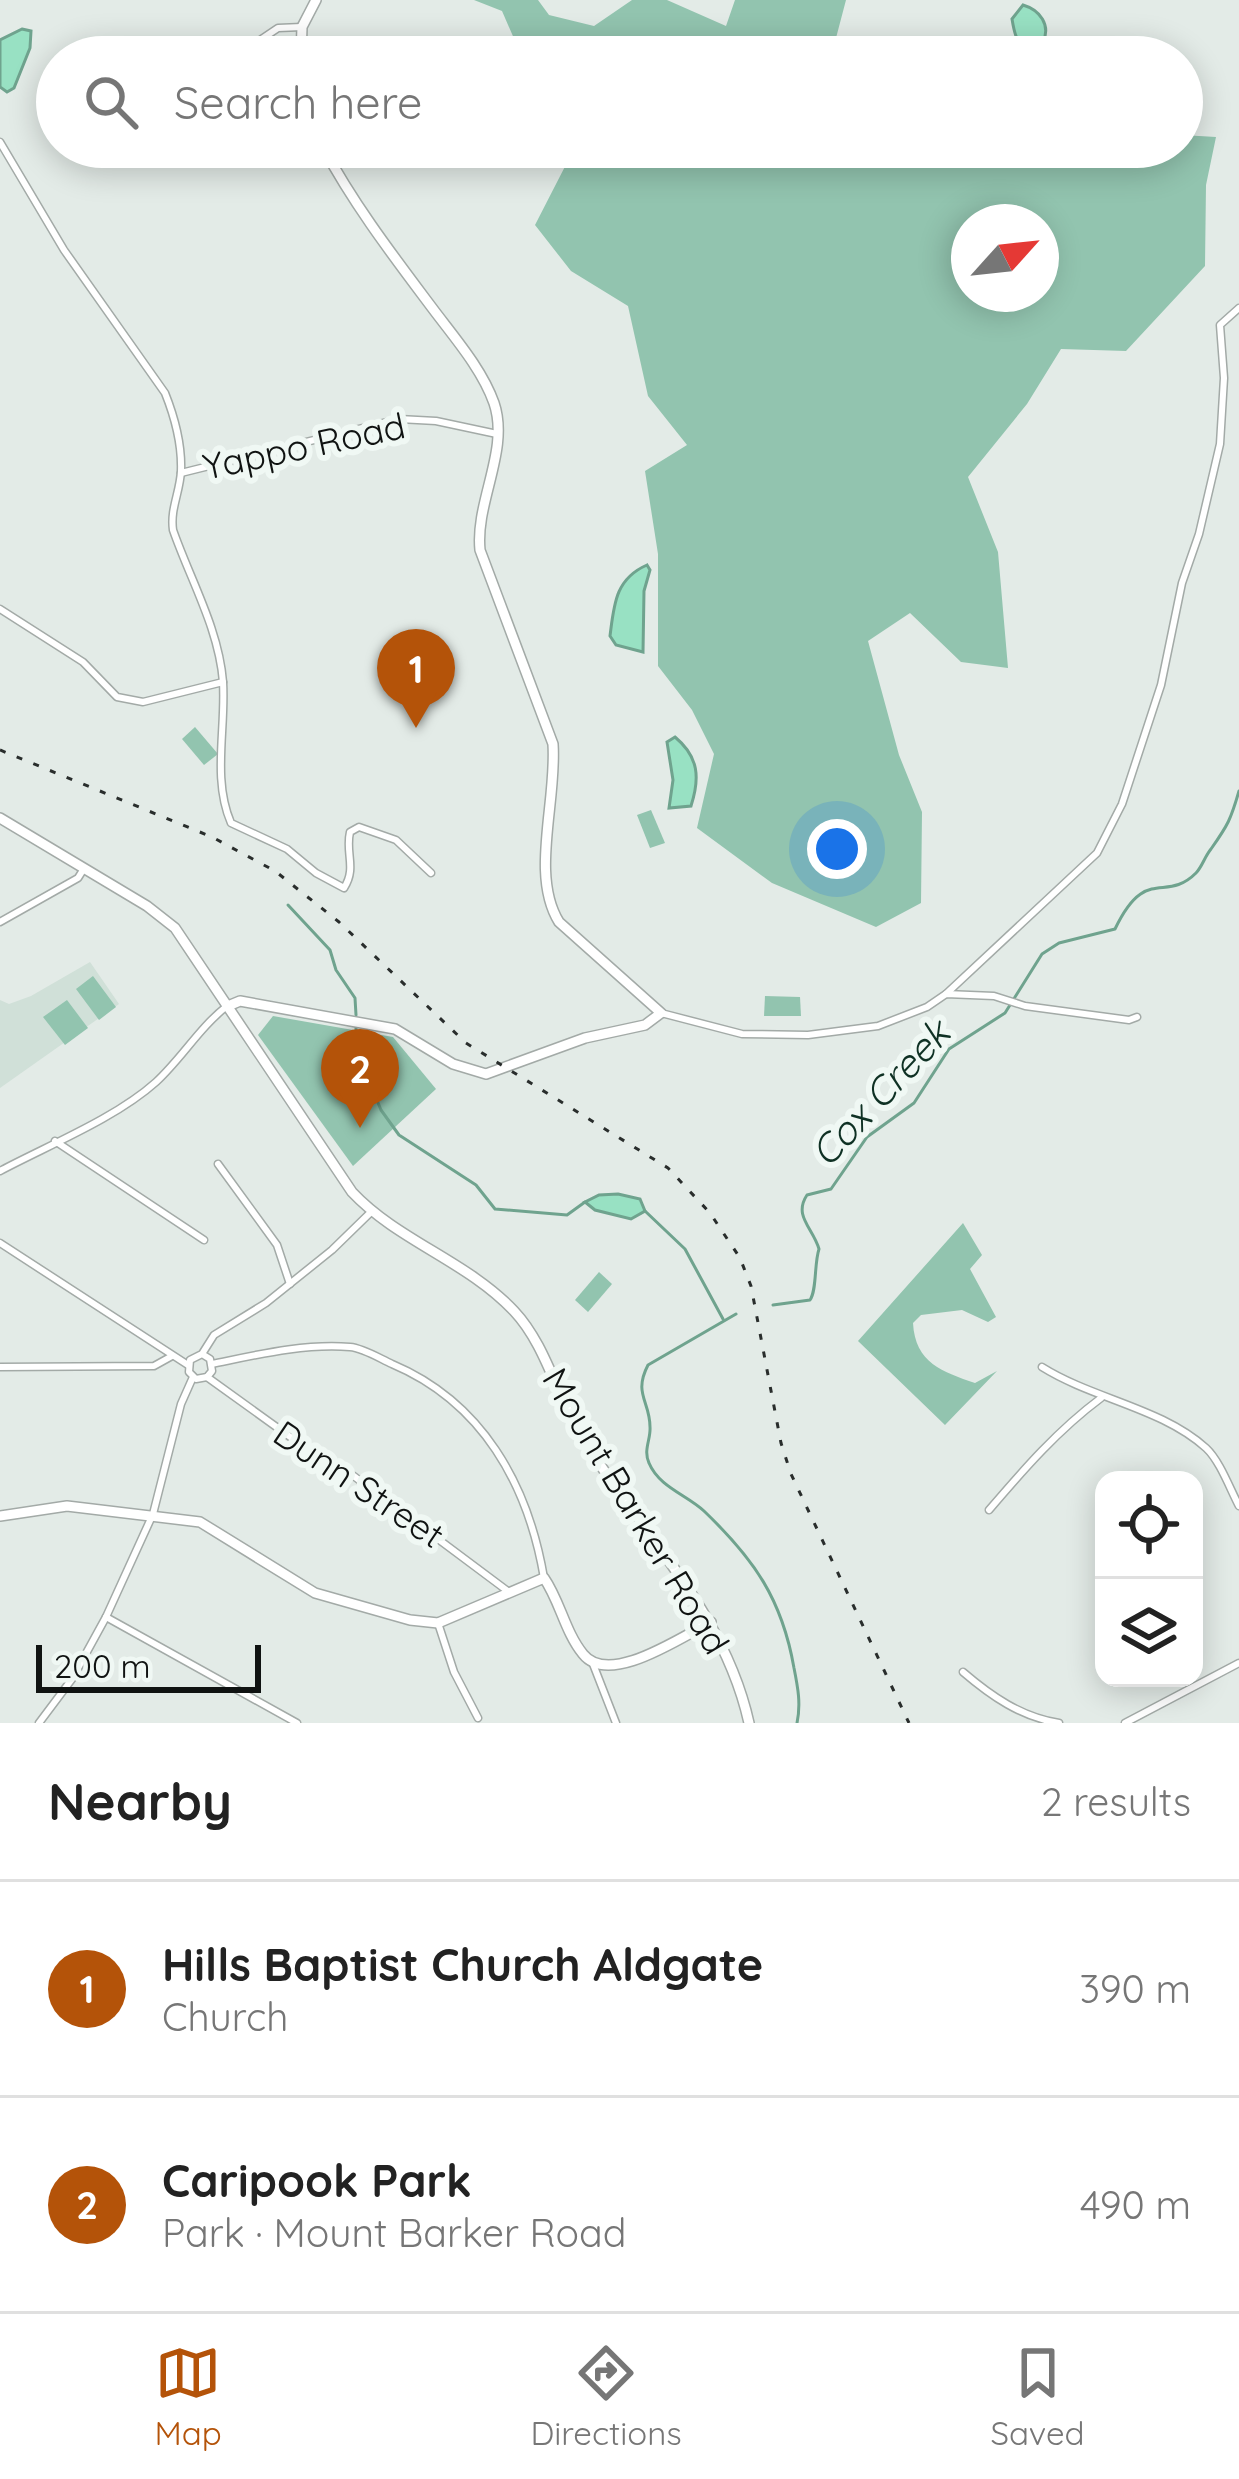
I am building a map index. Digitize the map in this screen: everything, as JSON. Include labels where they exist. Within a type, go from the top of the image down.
[{"type":"main road","points":[[302,36],[316,0]]},
{"type":"main road","points":[[228,1006],[240,1001],[394,1029],[453,1064],[486,1074],[585,1038],[645,1025],[661,1013],[559,922],[548,904],[543,880],[556,776],[554,744],[480,550],[478,527],[497,434],[494,404],[466,353],[334,168]]},
{"type":"main road","name":"Mount Barker Road","points":[[0,818],[147,906],[175,928],[352,1192],[371,1212],[472,1275],[514,1312],[532,1335],[562,1402],[598,1463],[711,1622],[749,1723]]},
{"type":"main road","points":[[0,1516],[67,1506],[200,1522],[315,1593],[410,1620],[438,1623],[544,1578],[581,1653],[593,1664],[616,1666],[635,1660],[711,1622]]},
{"type":"street","points":[[266,36],[278,28],[302,27]]},
{"type":"street","points":[[0,142],[64,250],[165,393],[176,419],[182,473],[171,514],[173,530],[207,619],[223,682],[221,801],[231,823],[287,849],[344,888],[352,865],[350,832],[359,826],[396,840],[431,873]]},
{"type":"street","points":[[661,1013],[742,1034],[808,1035],[878,1026],[927,1007],[946,994],[1097,853],[1122,805],[1161,685],[1182,583],[1220,444],[1224,378],[1220,325],[1239,308]]},
{"type":"street","name":"Yappo Road","points":[[182,473],[399,419],[436,421],[497,434]]},
{"type":"street","points":[[0,609],[83,662],[117,698],[143,702],[223,682]]},
{"type":"street","points":[[0,922],[78,878],[83,870]]},
{"type":"street","points":[[946,994],[1001,997],[1025,1006],[1130,1020],[1137,1017]]},
{"type":"street","points":[[0,1171],[137,1096],[228,1006]]},
{"type":"street","points":[[55,1141],[204,1240]]},
{"type":"street","points":[[218,1164],[277,1245],[290,1284]]},
{"type":"street","points":[[188,1365],[214,1335],[290,1284],[371,1212]]},
{"type":"street","points":[[0,1243],[188,1365],[194,1377]]},
{"type":"street","points":[[212,1364],[268,1353],[352,1347],[418,1375],[467,1410],[507,1461],[539,1550],[544,1578]]},
{"type":"street","points":[[202,1354],[212,1364]]},
{"type":"street","points":[[0,1367],[154,1366],[172,1356]]},
{"type":"street","points":[[194,1377],[207,1377],[212,1364]]},
{"type":"street","points":[[1042,1367],[1101,1398],[1164,1422],[1208,1450],[1239,1507]]},
{"type":"street","points":[[39,1723],[72,1679],[106,1617],[153,1514],[181,1404],[194,1377]]},
{"type":"street","name":"Dunn Street","points":[[207,1377],[369,1487],[509,1592]]},
{"type":"street","points":[[989,1510],[1033,1459],[1101,1398]]},
{"type":"street","points":[[106,1617],[297,1723]]},
{"type":"street","points":[[438,1623],[454,1672],[478,1718]]},
{"type":"street","points":[[1125,1723],[1239,1663]]},
{"type":"street","points":[[593,1664],[616,1723]]},
{"type":"street","points":[[963,1672],[996,1700],[1059,1723]]},
{"type":"shaded area","points":[[474,0],[538,0],[549,15],[594,26],[632,0],[667,0],[726,26],[735,0],[846,0],[837,36],[513,36],[502,11]]},
{"type":"shaded area","points":[[1023,5],[1029,7],[1045,24],[1044,36],[1017,36],[1012,19]]},
{"type":"shaded area","points":[[22,29],[31,31],[30,48],[14,88],[7,92],[0,87],[0,40]]},
{"type":"shaded area","points":[[1203,136],[1216,137],[1206,185],[1205,266],[1126,351],[1061,349],[1027,404],[968,477],[998,552],[1008,668],[961,662],[910,613],[868,641],[899,755],[922,812],[921,903],[876,927],[772,883],[697,828],[714,754],[692,710],[658,666],[658,554],[645,471],[687,445],[648,396],[628,306],[571,271],[535,225],[564,168],[1203,168]]},
{"type":"shaded area","points":[[647,565],[643,652],[616,645],[610,636],[622,585]]},
{"type":"shaded area","points":[[195,727],[218,754],[204,765],[182,739]]},
{"type":"shaded area","points":[[675,737],[693,760],[696,786],[691,806],[669,808],[673,780],[667,742]]},
{"type":"shaded area","points":[[651,810],[665,843],[650,848],[637,815]]},
{"type":"shaded area","points":[[90,962],[119,1004],[0,1088],[0,1000],[9,1004],[31,996]]},
{"type":"shaded area","points":[[93,976],[116,1007],[99,1020],[76,989]]},
{"type":"shaded area","points":[[765,996],[800,997],[801,1016],[764,1016]]},
{"type":"shaded area","points":[[67,1000],[88,1028],[65,1045],[43,1017]]},
{"type":"shaded area","points":[[273,1016],[393,1037],[436,1089],[353,1166],[258,1035]]},
{"type":"shaded area","points":[[599,1195],[640,1199],[645,1211],[631,1219],[595,1210],[585,1202]]},
{"type":"shaded area","points":[[963,1223],[982,1255],[970,1269],[996,1317],[988,1322],[962,1310],[921,1315],[913,1323],[915,1337],[925,1357],[952,1375],[975,1383],[997,1371],[945,1425],[858,1341]]},
{"type":"shaded area","points":[[599,1272],[612,1284],[588,1312],[575,1300]]},
{"type":"waterway","name":"Cox Creek","points":[[773,1305],[812,1296],[819,1249],[803,1216],[807,1195],[831,1189],[867,1137],[914,1103],[949,1049],[1005,1013],[1042,954],[1059,943],[1115,929],[1136,897],[1175,886],[1196,873],[1228,822],[1239,791]]},
{"type":"waterway","points":[[288,905],[330,950],[336,970],[355,998],[356,1015]]},
{"type":"waterway","points":[[356,1028],[357,1052],[381,1110],[399,1135],[476,1185],[495,1209],[567,1215],[585,1202]]},
{"type":"waterway","points":[[645,1211],[685,1249],[723,1319]]},
{"type":"waterway","name":"Cox Creek","points":[[736,1314],[648,1365],[642,1383],[650,1427],[647,1458],[659,1478],[722,1529],[763,1582],[789,1643],[798,1696],[797,1723]]},
{"type":"railway","points":[[0,750],[212,837],[275,871],[339,922],[466,1043],[668,1168],[710,1213],[740,1258],[751,1286],[791,1474],[909,1723]]},
{"type":"place","name":"Hills Baptist Church Aldgate","points":[[416,728]]},
{"type":"place","name":"Caripook Park","points":[[360,1128]]}]
